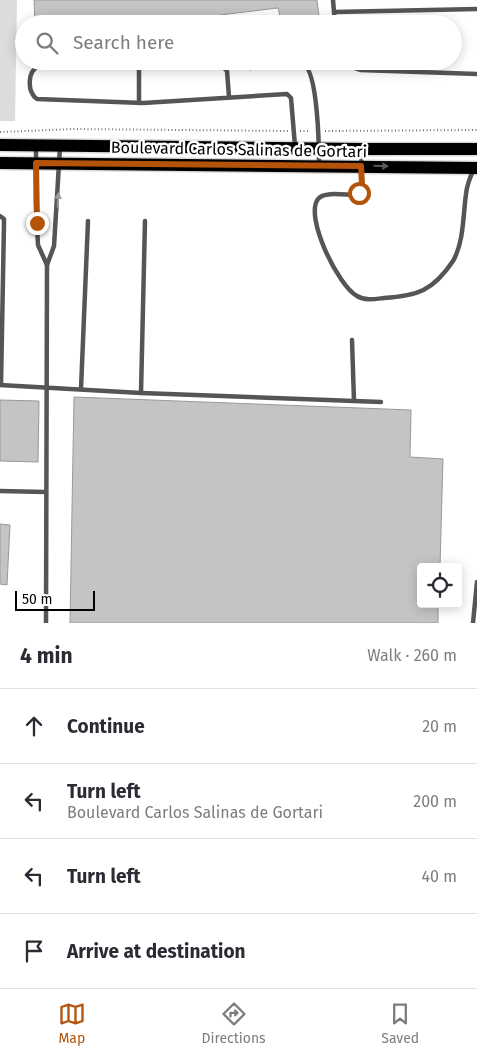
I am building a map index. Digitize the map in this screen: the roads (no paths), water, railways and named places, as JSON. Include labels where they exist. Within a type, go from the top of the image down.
[{"type":"main road","name":"Boulevard Carlos Salinas de Gortari","points":[[0,144],[360,149],[477,148]]},
{"type":"main road","name":"Boulevard Carlos Salinas de Gortari","points":[[0,163],[476,168]]},
{"type":"lane","points":[[333,0],[334,15]]},
{"type":"lane","points":[[334,12],[477,9]]},
{"type":"lane","points":[[33,70],[30,90],[32,96],[37,99],[139,103],[287,94],[291,98],[295,148]]},
{"type":"lane","points":[[139,70],[139,103]]},
{"type":"lane","points":[[225,70],[229,97]]},
{"type":"lane","points":[[309,70],[315,95],[319,166]]},
{"type":"lane","points":[[361,70],[477,74]]},
{"type":"lane","points":[[36,145],[38,244],[47,265]]},
{"type":"lane","points":[[46,623],[47,265],[54,246],[60,146]]},
{"type":"lane","points":[[360,149],[362,185],[359,193],[319,197],[315,208],[317,225],[325,249],[336,272],[350,290],[357,296],[367,299],[408,297],[420,293],[434,283],[447,269],[458,249],[466,192],[476,168]]},
{"type":"lane","points":[[0,216],[4,219],[1,385],[142,393],[381,402]]},
{"type":"lane","points":[[81,389],[88,221]]},
{"type":"lane","points":[[142,393],[144,221]]},
{"type":"lane","points":[[352,340],[354,401]]},
{"type":"lane","points":[[0,491],[46,492]]},
{"type":"lane","points":[[473,623],[477,582]]}]
